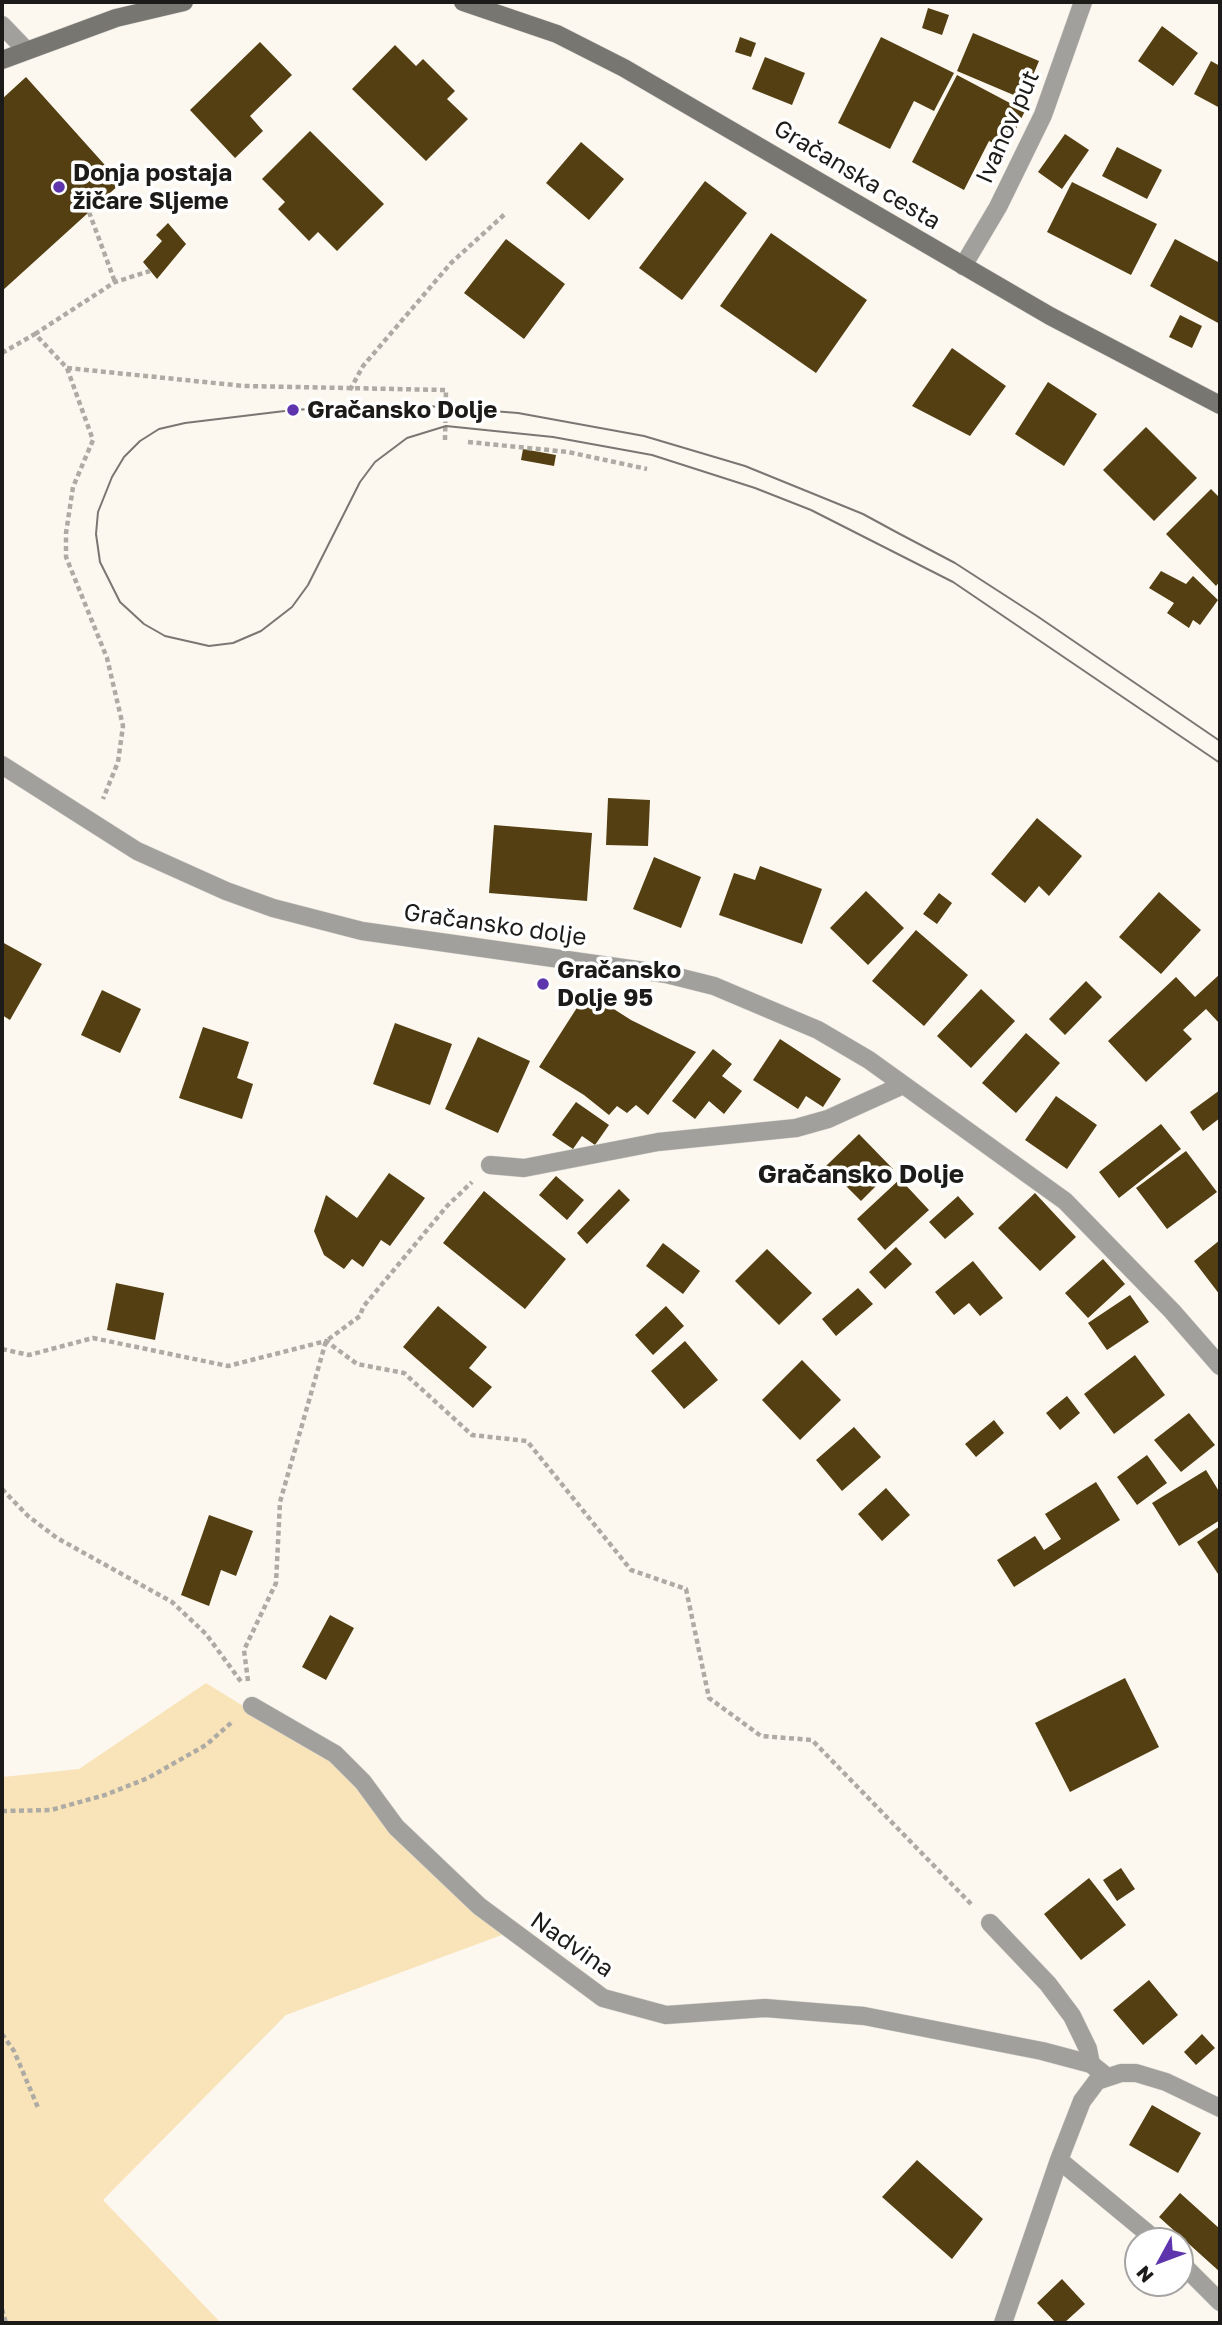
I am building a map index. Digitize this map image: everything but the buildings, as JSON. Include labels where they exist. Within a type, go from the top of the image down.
[{"type":"main road","points":[[2,60],[116,18],[184,2]]},
{"type":"main road","name":"Gračanska cesta","points":[[463,2],[524,21],[608,59],[675,95],[963,266],[1125,358],[1220,405]]},
{"type":"street","name":"Ivanov put","points":[[963,266],[998,206],[1043,115],[1083,2]]},
{"type":"street","points":[[2,25],[26,50]]},
{"type":"street","name":"Gračansko dolje","points":[[2,765],[91,825],[137,851],[226,891],[308,918],[362,931],[666,974],[715,986],[761,1003],[818,1030],[903,1084],[1065,1201],[1131,1266],[1220,1366]]},
{"type":"street","points":[[490,1165],[524,1168],[658,1142],[796,1128],[828,1119],[903,1084]]},
{"type":"street","name":"Nadvina","points":[[252,1706],[335,1754],[363,1783],[396,1827],[479,1906],[603,1998],[666,2015],[765,2008],[864,2016],[1042,2051],[1091,2064],[1107,2076]]},
{"type":"street","points":[[990,1923],[1048,1984],[1072,2016],[1091,2064]]},
{"type":"street","points":[[1003,2323],[1059,2160],[1082,2101],[1097,2081],[1107,2076],[1136,2073],[1166,2082],[1220,2108]]},
{"type":"street","points":[[1059,2160],[1140,2227]]},
{"type":"street","points":[[1194,2276],[1220,2302]]},
{"type":"path","points":[[89,212],[115,282]]},
{"type":"path","points":[[350,390],[363,366],[451,263],[506,213]]},
{"type":"path","points":[[2,353],[115,282],[150,271]]},
{"type":"path","points":[[35,334],[67,368],[93,440],[73,487],[66,533],[66,557],[107,658],[123,726],[118,762],[91,825]]},
{"type":"path","points":[[67,368],[244,386],[446,390],[445,440]]},
{"type":"path","points":[[468,442],[569,452],[647,469]]},
{"type":"path","points":[[2,1349],[29,1355],[93,1338],[228,1367],[326,1341],[360,1316],[363,1307],[447,1206],[490,1165]]},
{"type":"path","points":[[252,1706],[244,1650],[276,1583],[279,1502],[326,1341]]},
{"type":"path","points":[[326,1341],[358,1364],[404,1373],[472,1435],[527,1441],[631,1570],[686,1589],[709,1698],[761,1736],[812,1740],[990,1923]]},
{"type":"path","points":[[2,1489],[28,1516],[57,1538],[172,1602],[206,1634],[238,1676],[252,1706]]},
{"type":"path","points":[[2,1811],[51,1810],[105,1795],[148,1777],[206,1745],[252,1706]]},
{"type":"path","points":[[2,2034],[14,2051],[39,2110]]},
{"type":"path","points":[[2,2309],[6,2323]]},
{"type":"shaded area","points":[[206,1683],[337,1764],[518,1929],[286,2015],[103,2200],[221,2323],[2,2323],[2,1777],[79,1769]]},
{"type":"tram line","points":[[1220,741],[955,563],[863,514],[745,466],[644,436],[518,413],[401,404],[293,410],[185,423],[159,429],[140,441],[124,457],[112,477],[98,512],[96,534],[100,562],[120,602],[144,624],[165,636],[209,646],[233,643],[261,631],[292,607],[308,585],[360,482],[375,462],[407,438],[446,426],[553,437],[652,455],[755,488],[811,510],[953,582],[1220,763]]},
{"type":"place","name":"Donja postaja žičare Sljeme","points":[[59,187]]},
{"type":"place","name":"Gračansko Dolje","points":[[293,410]]},
{"type":"place","name":"Gračansko Dolje 95","points":[[543,984]]},
{"type":"district","name":"Gračansko Dolje","points":[[861,1175]]}]
